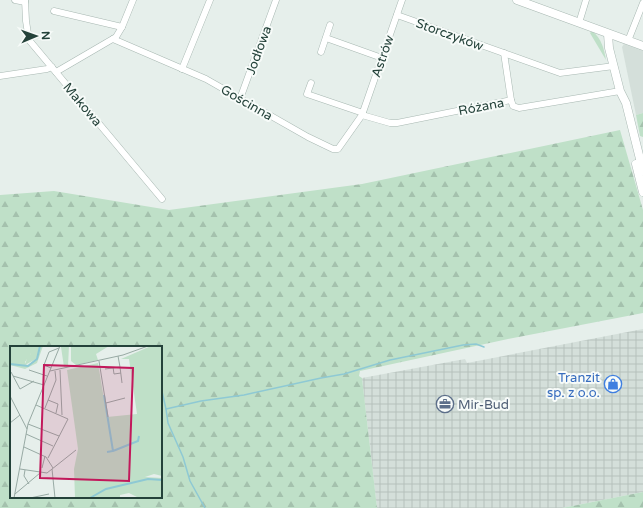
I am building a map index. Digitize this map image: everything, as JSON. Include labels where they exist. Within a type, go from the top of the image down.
[{"type":"street","points":[[15,0],[25,1]]},
{"type":"street","points":[[0,76],[54,69],[113,39],[122,27],[133,0]]},
{"type":"street","points":[[182,69],[210,0]]},
{"type":"street","name":"Jodłowa","points":[[240,99],[276,0]]},
{"type":"street","name":"Astrów","points":[[363,114],[397,15],[400,0]]},
{"type":"street","points":[[517,0],[531,3],[579,23],[643,46]]},
{"type":"street","points":[[579,23],[586,0]]},
{"type":"street","name":"Makowa","points":[[25,1],[29,40],[162,199]]},
{"type":"street","points":[[628,41],[643,3]]},
{"type":"street","points":[[54,11],[122,27]]},
{"type":"street","name":"Storczyków","points":[[397,15],[560,73],[614,66]]},
{"type":"street","points":[[322,52],[330,26]]},
{"type":"street","points":[[608,34],[608,48],[620,91],[626,103],[643,170]]},
{"type":"street","points":[[326,38],[382,58]]},
{"type":"street","name":"Gościnna","points":[[113,39],[210,81],[308,137],[336,150],[340,147],[363,114]]},
{"type":"street","points":[[504,53],[511,100]]},
{"type":"street","name":"Różana","points":[[311,83],[308,94],[363,114],[397,123],[511,100],[513,106],[519,108],[620,91]]},
{"type":"street","points":[[620,91],[620,104],[643,192]]},
{"type":"shaded area","points":[[624,44],[643,51],[643,113],[636,115],[622,47]]},
{"type":"shaded area","points":[[643,329],[643,492],[562,508],[377,508],[362,378],[465,359],[467,363]]},
{"type":"green space","points":[[592,31],[600,41],[606,60],[590,33]]},
{"type":"green space","points":[[643,113],[643,137],[640,136],[636,115]]},
{"type":"green space","points":[[620,130],[643,210],[643,313],[508,339],[360,371],[359,376],[362,378],[377,508],[0,508],[0,195],[54,191],[169,210],[362,184]]},
{"type":"green space","points":[[643,492],[643,508],[562,508]]},
{"type":"waterway","points":[[162,391],[166,409],[201,401],[244,395],[344,374],[390,360],[463,345],[476,344],[484,347]]},
{"type":"waterway","points":[[166,409],[168,423],[183,457],[190,481],[205,508]]},
{"type":"place","name":"Tranzit sp. z o.o.","points":[[613,384]]},
{"type":"place","name":"Mir-Bud","points":[[445,404]]}]
